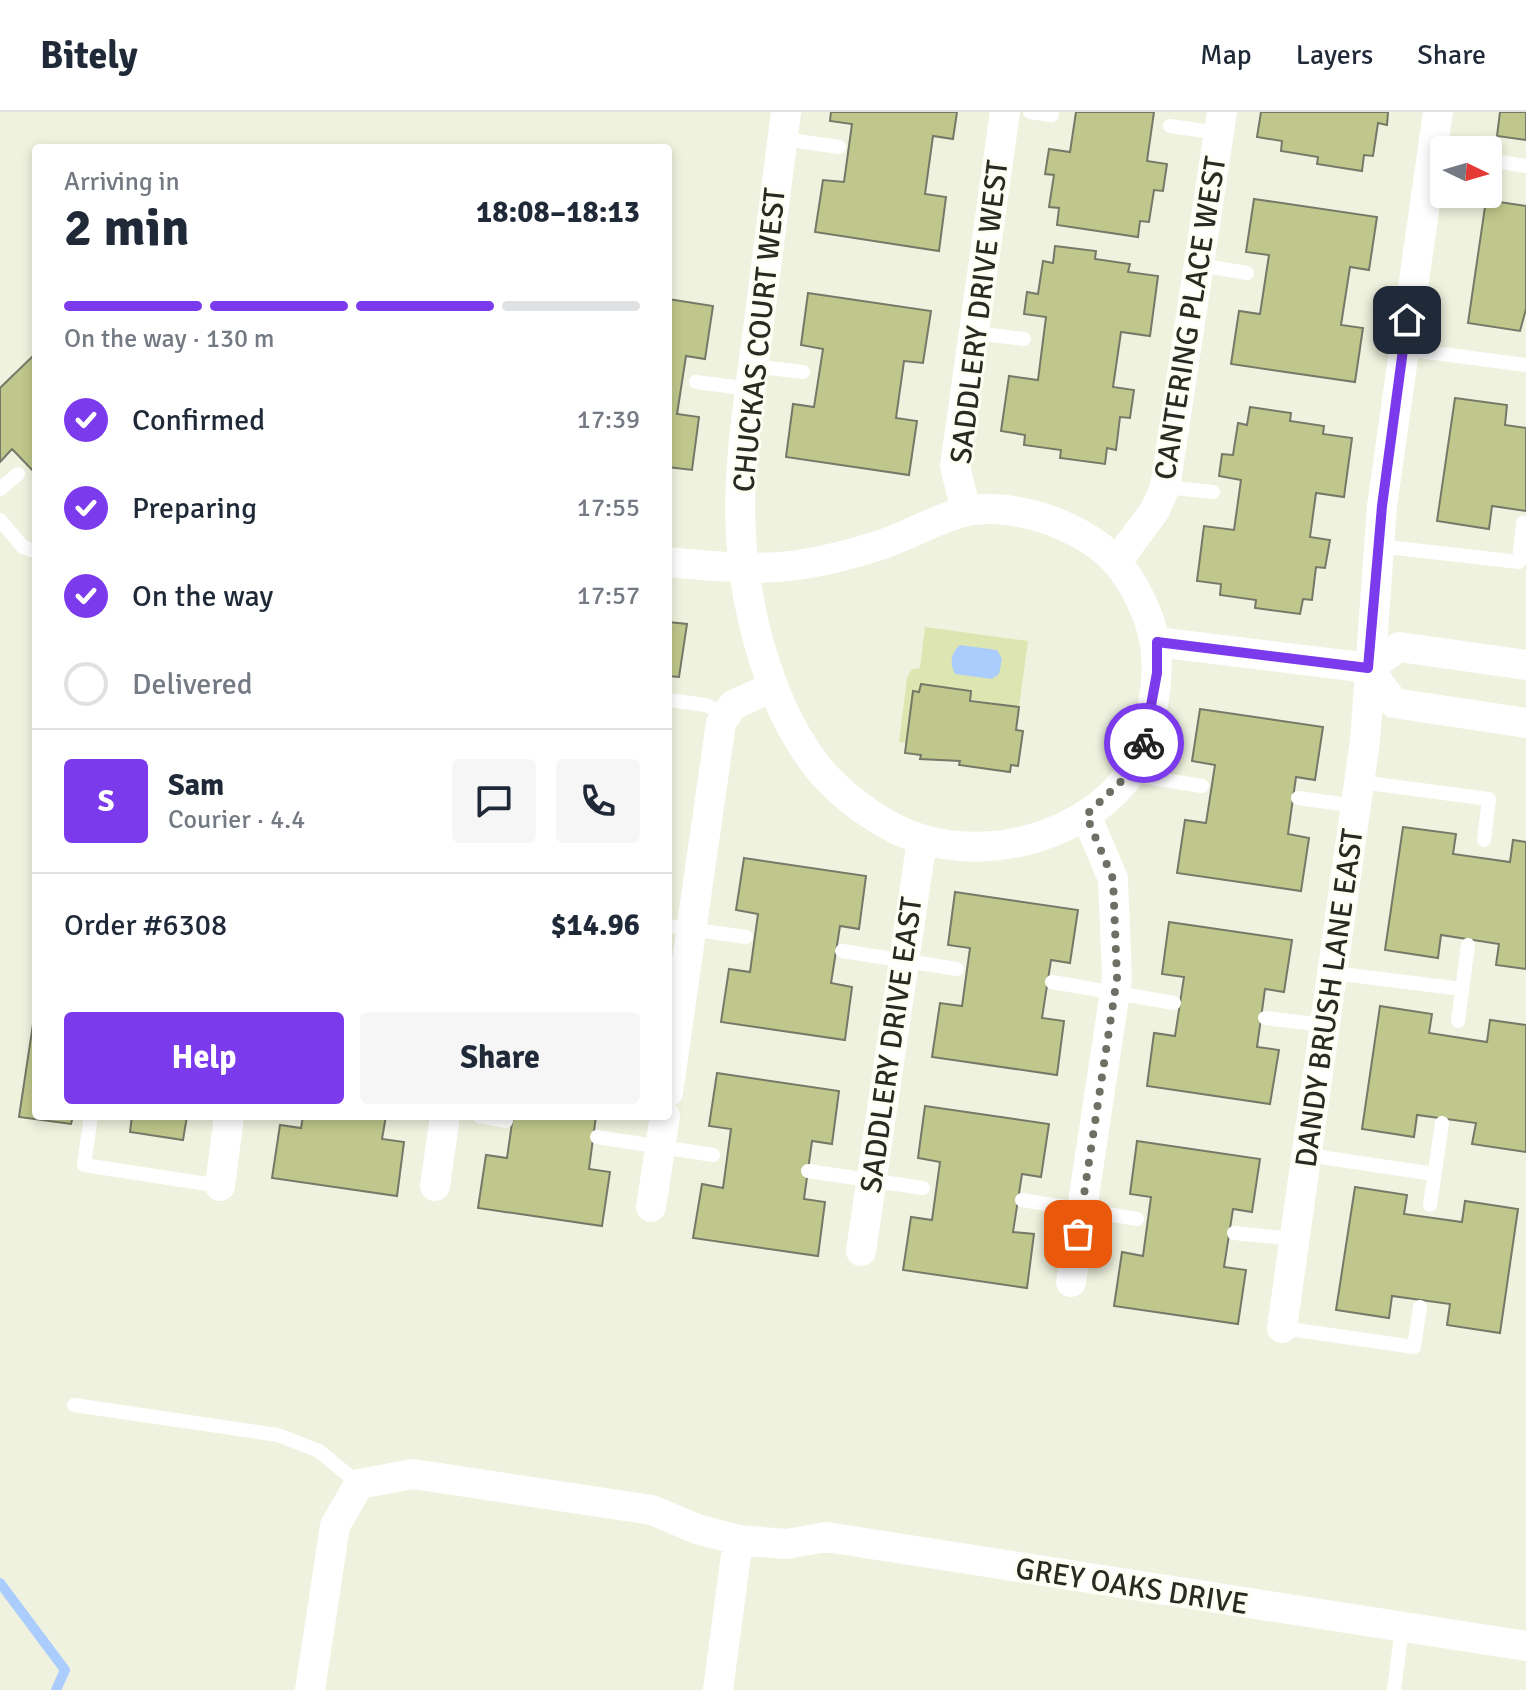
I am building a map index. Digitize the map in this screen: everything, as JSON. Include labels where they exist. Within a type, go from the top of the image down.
[{"type":"street","name":"SADDLERY DRIVE WEST","points":[[966,511],[955,466],[1005,112]]},
{"type":"street","name":"DANDY BRUSH LANE EAST","points":[[1438,112],[1438,136]]},
{"type":"street","name":"CANTERING PLACE WEST","points":[[1118,560],[1155,510],[1165,487],[1221,122]]},
{"type":"street","name":"CHUCKAS COURT WEST","points":[[784,125],[751,377],[740,502],[745,568],[755,629],[773,687],[805,748],[826,777],[852,801],[889,825],[922,840]]},
{"type":"street","name":"DANDY BRUSH LANE EAST","points":[[1282,1328],[1358,794],[1378,546],[1403,349],[1430,198]]},
{"type":"street","points":[[672,562],[745,568],[796,565],[881,545],[966,511],[1011,511],[1048,520],[1087,538],[1118,560],[1140,594],[1157,642],[1153,703],[1144,744],[1133,770],[1086,815],[1054,831],[994,846],[922,840]]},
{"type":"street","points":[[1157,642],[1368,668],[1399,647],[1526,665]]},
{"type":"street","points":[[1368,668],[1394,703],[1526,723]]},
{"type":"street","points":[[672,1037],[680,927],[721,723],[733,705],[773,687]]},
{"type":"street","points":[[1071,1282],[1114,994],[1113,879],[1086,815]]},
{"type":"street","name":"SADDLERY DRIVE EAST","points":[[861,1251],[922,840]]},
{"type":"street","points":[[220,1186],[228,1120]]},
{"type":"street","points":[[435,1186],[444,1120]]},
{"type":"street","points":[[651,1207],[664,1120]]},
{"type":"street","name":"GREY OAKS DRIVE","points":[[359,1484],[413,1474],[652,1510],[697,1529],[738,1540],[787,1544],[826,1537],[1526,1646]]},
{"type":"street","points":[[310,1690],[335,1526],[359,1484]]},
{"type":"street","points":[[718,1690],[738,1540]]},
{"type":"lane","points":[[1030,112],[1052,115]]},
{"type":"lane","points":[[1170,126],[1221,122]]},
{"type":"lane","points":[[784,125],[839,147]]},
{"type":"lane","points":[[1502,162],[1526,166]]},
{"type":"lane","points":[[1199,265],[1247,273]]},
{"type":"lane","points":[[974,333],[1024,339]]},
{"type":"lane","points":[[1403,349],[1526,365]]},
{"type":"lane","points":[[696,382],[803,372]]},
{"type":"lane","points":[[0,489],[18,474]]},
{"type":"lane","points":[[1165,487],[1213,492]]},
{"type":"lane","points":[[0,520],[23,547],[32,550]]},
{"type":"lane","points":[[1378,546],[1519,562],[1523,523]]},
{"type":"lane","points":[[672,701],[706,705],[726,715]]},
{"type":"lane","points":[[1133,770],[1145,777],[1202,786]]},
{"type":"lane","points":[[1298,798],[1358,794],[1489,799],[1484,840]]},
{"type":"lane","points":[[680,927],[746,937]]},
{"type":"lane","points":[[1458,1021],[1468,945]]},
{"type":"lane","points":[[842,951],[957,969]]},
{"type":"lane","points":[[1333,973],[1462,989]]},
{"type":"lane","points":[[1052,982],[1174,1003]]},
{"type":"lane","points":[[1265,1018],[1325,1025]]},
{"type":"lane","points":[[90,1120],[84,1165],[220,1186]]},
{"type":"lane","points":[[501,1120],[506,1121]]},
{"type":"lane","points":[[1430,1205],[1442,1123]]},
{"type":"lane","points":[[597,1137],[713,1155]]},
{"type":"lane","points":[[1307,1155],[1434,1174]]},
{"type":"lane","points":[[808,1171],[923,1188]]},
{"type":"lane","points":[[1022,1200],[1137,1219]]},
{"type":"lane","points":[[1234,1233],[1295,1239]]},
{"type":"lane","points":[[1282,1328],[1414,1347],[1420,1307]]},
{"type":"lane","points":[[74,1405],[278,1435],[319,1451],[359,1484]]},
{"type":"lane","points":[[1394,1690],[1402,1628]]},
{"type":"green space","points":[[925,627],[1028,641],[1019,707],[914,691],[906,743],[899,742],[907,678],[912,669],[920,668]]},
{"type":"water","points":[[960,645],[997,650],[1002,659],[999,674],[992,679],[955,674],[952,658]]},
{"type":"building","points":[[831,112],[957,112],[953,139],[933,136],[925,194],[946,197],[939,251],[815,232],[823,180],[844,182],[852,124],[830,121]]},
{"type":"building","points":[[1076,112],[1154,112],[1147,161],[1167,164],[1163,191],[1154,190],[1149,222],[1140,221],[1138,237],[1057,225],[1059,208],[1049,207],[1054,175],[1045,174],[1049,149],[1070,152]]},
{"type":"building","points":[[1261,112],[1388,112],[1387,125],[1378,123],[1373,156],[1364,155],[1362,171],[1317,164],[1318,157],[1281,151],[1282,141],[1257,137]]},
{"type":"building","points":[[1500,112],[1526,112],[1526,140],[1497,136]]},
{"type":"building","points":[[1254,199],[1377,217],[1369,270],[1350,267],[1341,325],[1363,328],[1355,382],[1231,364],[1239,311],[1260,314],[1269,255],[1246,252]]},
{"type":"building","points":[[1502,202],[1526,206],[1526,309],[1520,331],[1468,323],[1485,208],[1502,208]]},
{"type":"building","points":[[1055,246],[1096,251],[1095,259],[1130,264],[1128,272],[1158,276],[1150,336],[1121,332],[1113,387],[1134,390],[1130,418],[1120,417],[1116,450],[1107,448],[1105,464],[1060,458],[1061,450],[1024,445],[1025,435],[1001,431],[1009,376],[1038,380],[1046,317],[1024,314],[1027,292],[1038,294],[1043,261],[1053,263]]},
{"type":"building","points":[[808,293],[931,311],[923,363],[904,361],[896,418],[917,421],[909,475],[786,457],[793,404],[814,407],[823,349],[801,345]]},
{"type":"building","points":[[672,300],[713,306],[705,359],[686,356],[677,414],[699,417],[692,470],[672,468]]},
{"type":"building","points":[[32,357],[32,470],[12,449],[0,462],[0,388]]},
{"type":"building","points":[[1455,398],[1507,405],[1505,425],[1526,428],[1526,511],[1492,506],[1489,529],[1437,521]]},
{"type":"building","points":[[1250,407],[1291,413],[1290,421],[1324,426],[1323,434],[1352,438],[1344,497],[1316,493],[1310,537],[1330,540],[1325,568],[1316,567],[1312,600],[1303,599],[1300,614],[1255,608],[1256,600],[1220,595],[1221,584],[1197,581],[1204,526],[1234,530],[1241,480],[1219,476],[1222,454],[1233,455],[1238,423],[1247,425]]},
{"type":"building","points":[[672,622],[687,624],[679,677],[672,676]]},
{"type":"building","points":[[921,684],[971,691],[970,701],[1019,707],[1016,730],[1023,731],[1018,766],[1011,765],[1010,772],[959,765],[960,761],[920,759],[921,755],[905,753],[913,691],[919,692]]},
{"type":"building","points":[[1200,709],[1323,727],[1315,780],[1296,777],[1288,834],[1309,838],[1301,891],[1177,873],[1185,820],[1206,823],[1215,765],[1192,761]]},
{"type":"building","points":[[1403,827],[1456,834],[1453,854],[1510,862],[1513,840],[1526,842],[1526,969],[1496,965],[1499,944],[1441,935],[1438,958],[1385,950]]},
{"type":"building","points":[[744,858],[866,876],[859,929],[840,926],[831,983],[852,987],[845,1040],[721,1022],[729,969],[750,972],[758,914],[736,910]]},
{"type":"building","points":[[955,892],[1078,910],[1070,963],[1051,960],[1042,1018],[1064,1021],[1057,1075],[932,1057],[940,1003],[962,1006],[970,948],[948,945]]},
{"type":"building","points":[[1169,922],[1292,940],[1284,992],[1265,989],[1257,1047],[1279,1050],[1270,1104],[1147,1086],[1154,1033],[1175,1036],[1184,977],[1162,974]]},
{"type":"building","points":[[1380,1006],[1432,1014],[1429,1033],[1487,1042],[1490,1020],[1526,1025],[1526,1152],[1472,1144],[1476,1123],[1417,1115],[1414,1137],[1362,1129]]},
{"type":"building","points":[[32,1031],[32,1119],[19,1117]]},
{"type":"building","points":[[717,1073],[839,1091],[832,1144],[812,1141],[804,1199],[825,1202],[818,1256],[693,1238],[702,1184],[723,1188],[731,1129],[709,1126]]},
{"type":"building","points":[[925,1106],[1049,1124],[1041,1177],[1022,1174],[1013,1232],[1034,1234],[1027,1288],[903,1270],[911,1217],[932,1220],[940,1162],[918,1158]]},
{"type":"building","points":[[41,1120],[72,1120],[71,1124]]},
{"type":"building","points":[[132,1120],[186,1120],[183,1140],[130,1132]]},
{"type":"building","points":[[302,1120],[385,1120],[382,1139],[404,1142],[397,1196],[272,1178],[280,1125],[301,1128]]},
{"type":"building","points":[[512,1120],[595,1120],[589,1169],[610,1172],[602,1226],[478,1208],[486,1155],[507,1158]]},
{"type":"building","points":[[1137,1141],[1260,1159],[1252,1212],[1233,1209],[1224,1267],[1246,1270],[1238,1324],[1114,1306],[1122,1252],[1143,1256],[1151,1197],[1130,1194]]},
{"type":"building","points":[[1355,1187],[1407,1195],[1404,1214],[1462,1222],[1465,1201],[1518,1209],[1500,1333],[1447,1325],[1450,1304],[1392,1296],[1389,1318],[1336,1310]]},
{"type":"waterway","points":[[0,1583],[65,1670],[56,1690]]},
{"type":"way so far","points":[[1078,1234],[1117,978],[1113,879],[1086,815],[1113,793],[1133,770],[1144,743]]},
{"type":"route","points":[[1144,743],[1157,673],[1157,642],[1368,668],[1382,506],[1407,320]]}]
